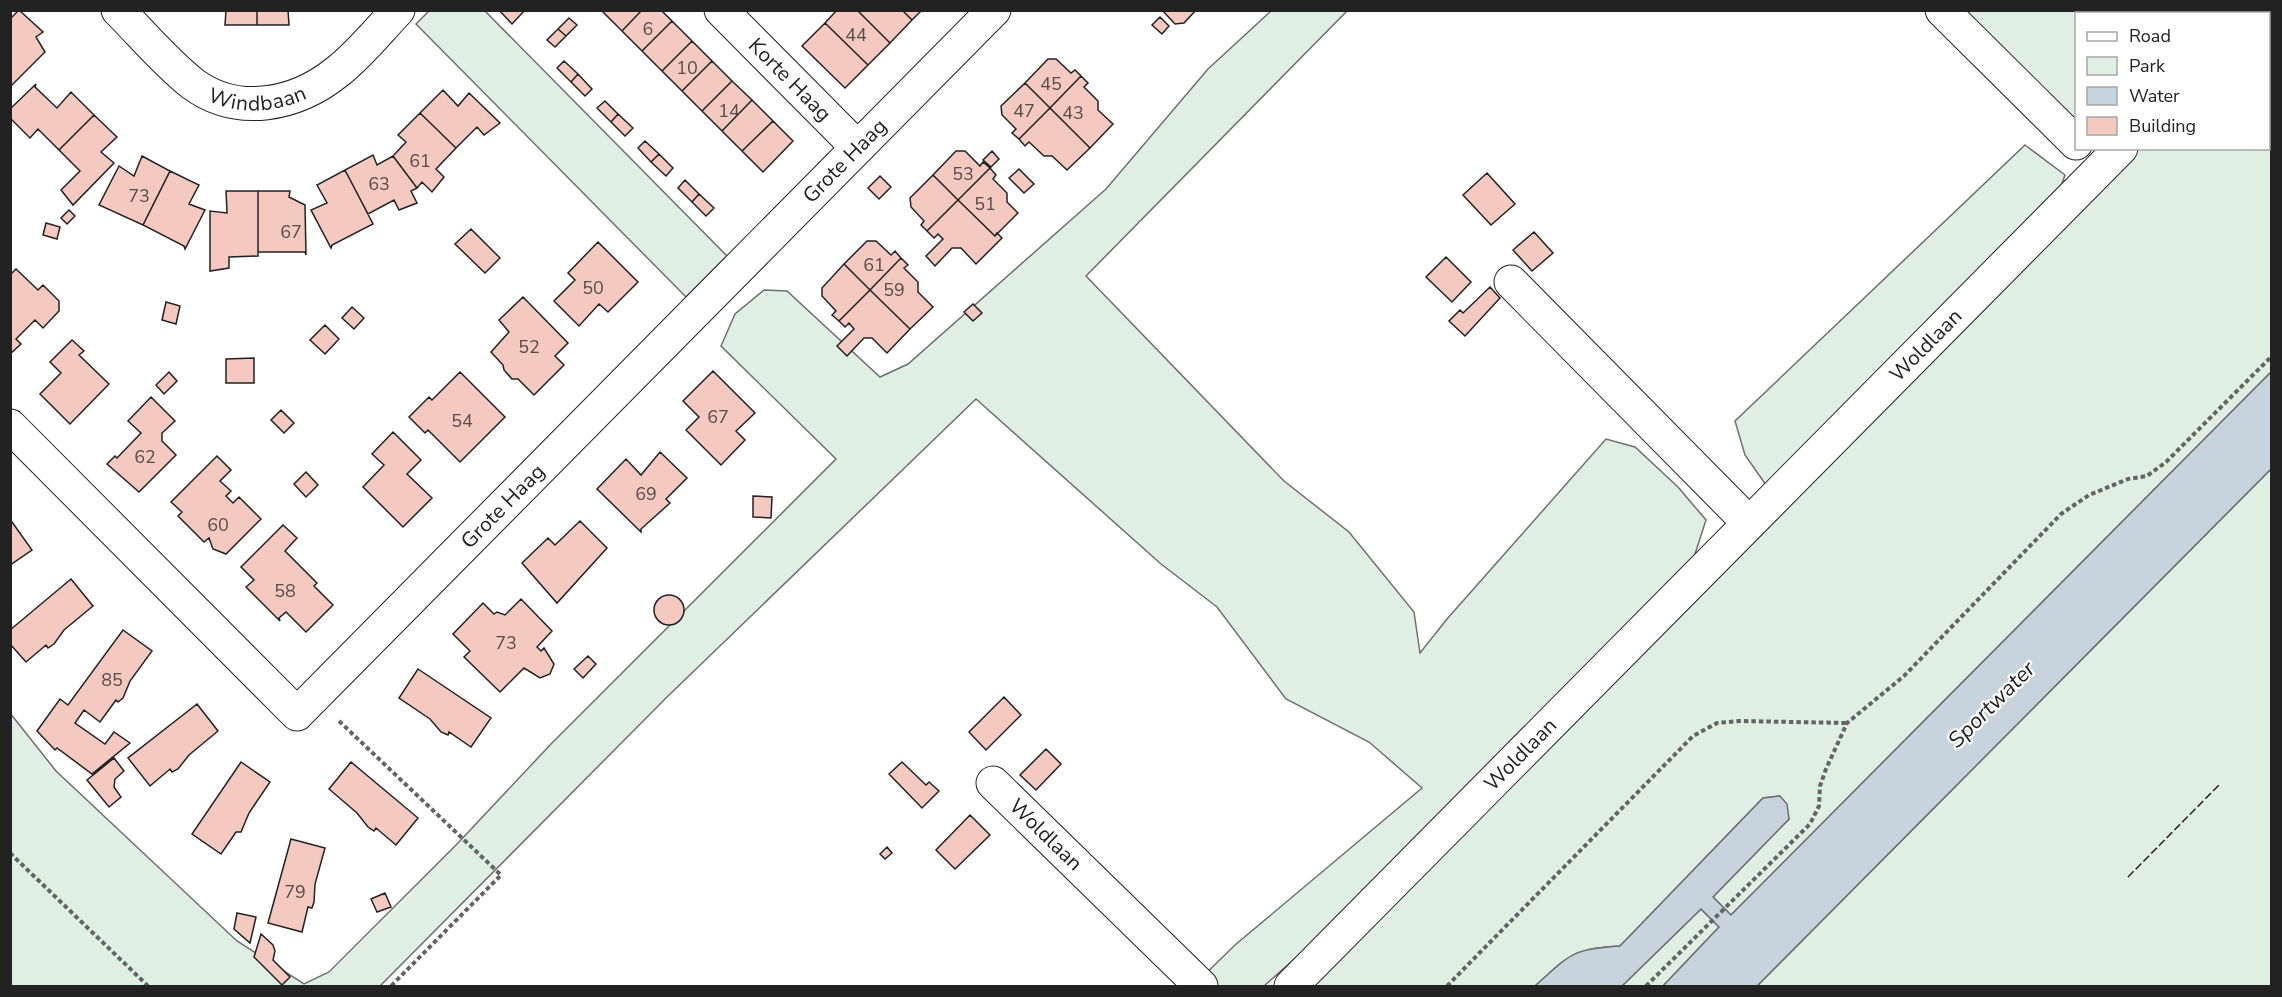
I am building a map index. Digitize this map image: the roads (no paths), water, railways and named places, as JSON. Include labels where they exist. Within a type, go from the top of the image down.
[{"type":"street","name":"Windbaan","points":[[118,10],[194,84],[232,102],[263,104],[298,96],[337,72],[398,10]]},
{"type":"street","name":"Korte Haag","points":[[721,10],[857,147]]},
{"type":"street","name":"Grote Haag","points":[[10,426],[297,714],[994,10]]},
{"type":"street","points":[[1942,10],[2075,142]]},
{"type":"street","name":"Woldlaan","points":[[1291,987],[1749,523],[2102,155]]},
{"type":"street","points":[[1510,282],[1749,523]]},
{"type":"street","name":"Woldlaan","points":[[993,783],[1201,987]]},
{"type":"water","name":"Sportwater","points":[[2271,372],[2271,469],[1757,986],[1663,986],[1719,927],[1701,909],[1622,986],[1535,986],[1573,955],[1591,949],[1620,946],[1763,798],[1780,796],[1787,804],[1789,819],[1713,897],[1731,915]]}]
